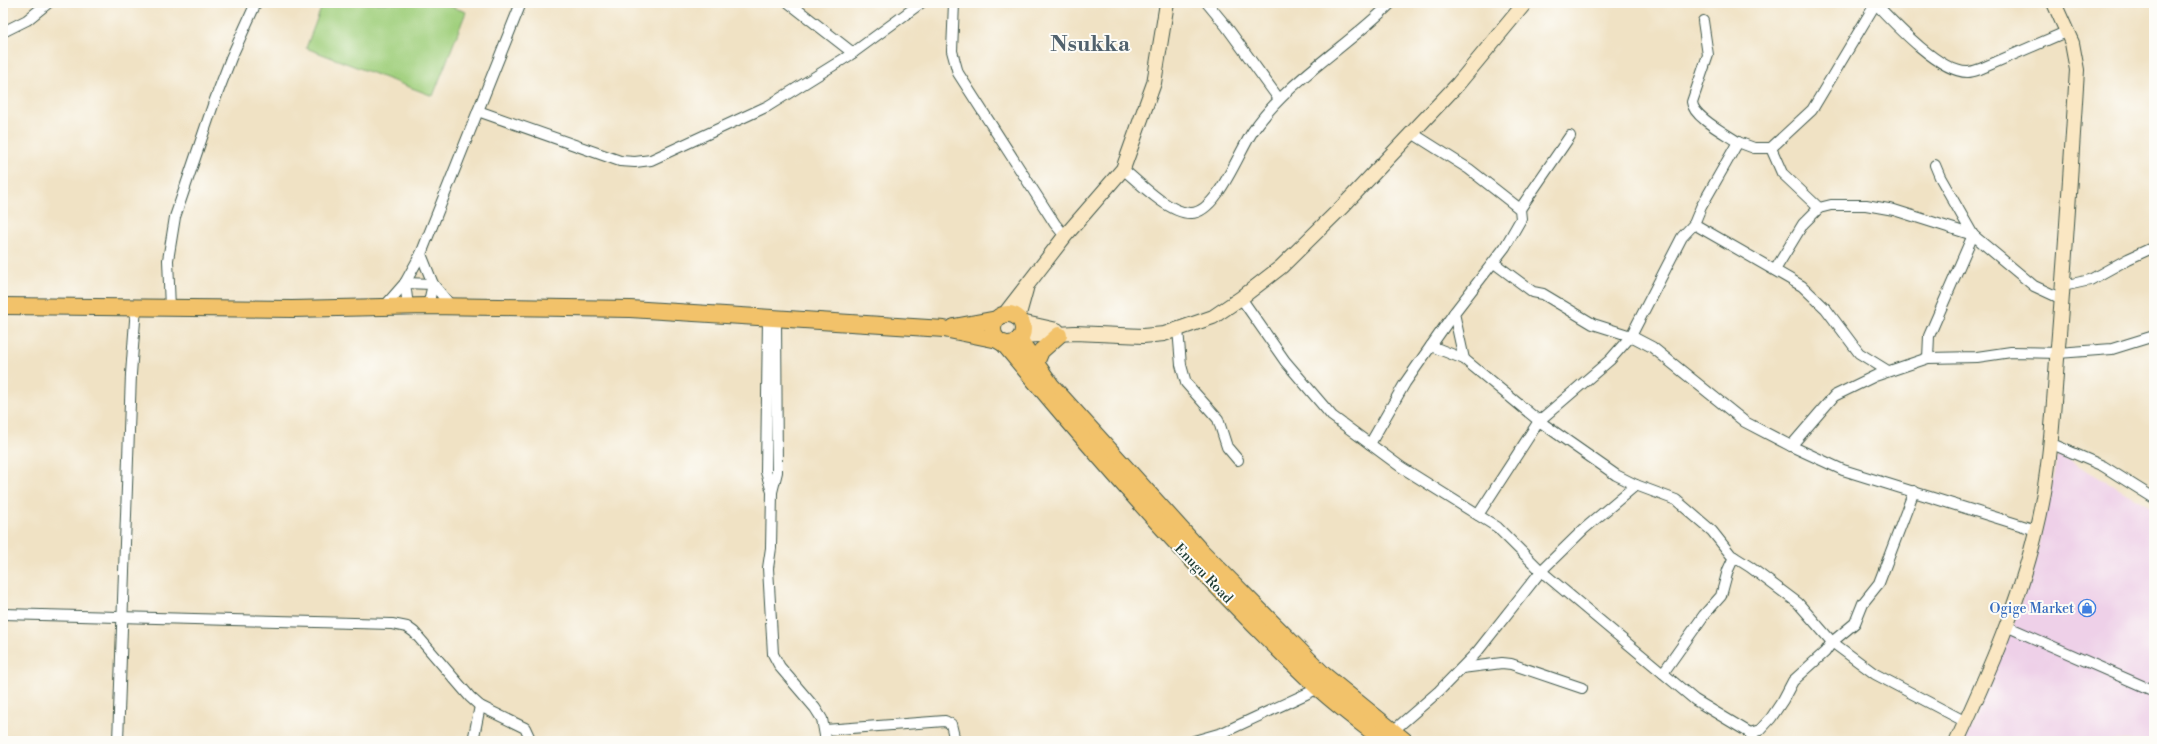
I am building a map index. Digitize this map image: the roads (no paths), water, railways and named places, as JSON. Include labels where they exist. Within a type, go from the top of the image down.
[{"type":"main road","points":[[3,306],[292,309],[428,306],[630,309],[944,329],[1013,325]]},
{"type":"main road","points":[[1000,341],[994,330],[1013,325]]},
{"type":"main road","points":[[944,329],[1012,344],[1013,325]]},
{"type":"main road","points":[[1013,325],[1051,385],[1199,550],[1324,675],[1394,738]]},
{"type":"main road","points":[[1036,363],[1041,351],[1059,335]]},
{"type":"main road","name":"Enugu Road","points":[[1000,341],[1098,457],[1189,559],[1319,688],[1394,738]]},
{"type":"street","points":[[3,32],[27,20],[48,3]]},
{"type":"street","points":[[170,308],[168,260],[175,218],[215,98],[256,3]]},
{"type":"street","points":[[384,307],[404,283],[422,254],[521,3]]},
{"type":"street","points":[[789,3],[852,53]]},
{"type":"street","points":[[478,111],[620,161],[635,162],[651,160],[768,106],[852,53],[921,3]]},
{"type":"street","points":[[1013,325],[1024,301],[1027,286],[1065,236],[1123,169],[1154,83],[1167,3]]},
{"type":"street","points":[[1207,3],[1226,26],[1279,99]]},
{"type":"street","points":[[1123,169],[1161,200],[1178,211],[1191,214],[1202,210],[1216,197],[1252,131],[1279,99],[1372,22],[1391,3]]},
{"type":"street","points":[[1013,325],[1059,335],[1143,336],[1164,334],[1213,316],[1241,298],[1281,267],[1342,207],[1458,84],[1525,3]]},
{"type":"street","points":[[1702,21],[1708,55],[1692,102],[1692,108],[1698,115],[1738,142],[1754,148],[1771,148],[1812,110],[1876,3],[1909,39],[1948,67],[1968,72],[1980,69],[2068,31]]},
{"type":"street","points":[[1957,741],[2006,626],[2019,590],[2036,530],[2050,443],[2063,292],[2077,70],[2075,51],[2068,31],[2054,3]]},
{"type":"street","points":[[952,5],[952,51],[958,73],[1055,224],[1065,236]]},
{"type":"street","points":[[1412,133],[1469,169],[1520,209]]},
{"type":"street","points":[[1370,444],[1405,383],[1454,313],[1494,263],[1520,220],[1520,209],[1570,136]]},
{"type":"street","points":[[1478,515],[1539,421],[1610,360],[1631,336],[1682,237],[1694,224],[1701,207],[1738,142]]},
{"type":"street","points":[[1771,148],[1782,173],[1819,208]]},
{"type":"street","points":[[1935,165],[1940,177],[1974,235],[2034,286],[2063,292],[2090,280],[2128,259],[2154,247]]},
{"type":"street","points":[[1775,270],[1803,224],[1819,208],[1831,205],[1866,205],[1894,210],[1974,235]]},
{"type":"street","points":[[1694,224],[1802,286],[1826,309],[1859,353],[1888,371]]},
{"type":"street","points":[[1928,358],[1929,336],[1974,235]]},
{"type":"street","points":[[422,254],[433,284],[452,307]]},
{"type":"street","points":[[1494,263],[1533,292],[1543,294],[1593,324],[1631,336],[1652,347],[1745,422],[1791,446],[1843,470],[2036,530]]},
{"type":"street","points":[[404,283],[433,284]]},
{"type":"street","points":[[404,283],[408,306]]},
{"type":"street","points":[[428,306],[433,284]]},
{"type":"street","points":[[1241,298],[1285,361],[1332,416],[1402,467],[1497,527],[1541,571],[1695,700],[1752,737],[1771,718],[1793,681],[1825,652],[1832,642],[1855,623],[1864,603],[1878,583],[1914,491]]},
{"type":"street","points":[[118,741],[124,617],[131,374],[136,308]]},
{"type":"street","points":[[1454,313],[1464,359]]},
{"type":"street","points":[[772,318],[766,472],[772,492],[771,548],[768,568],[773,654],[780,667],[815,708],[825,730],[826,741]]},
{"type":"street","points":[[1013,325],[1075,334]]},
{"type":"street","points":[[1178,329],[1181,365],[1186,383],[1218,419],[1227,447],[1238,460]]},
{"type":"street","points":[[1791,446],[1834,396],[1888,371],[1928,358],[1977,357],[2011,352],[2058,352],[2112,349],[2154,336]]},
{"type":"street","points":[[1431,346],[1464,359],[1539,421],[1616,475],[1636,485],[1676,500],[1712,531],[1734,557],[1798,603],[1832,642],[1874,674],[1966,722]]},
{"type":"street","points":[[2050,443],[2104,466],[2154,498]]},
{"type":"street","points":[[1394,738],[1478,652],[1541,571],[1584,529],[1636,485]]},
{"type":"street","points":[[1663,673],[1704,615],[1721,596],[1728,570],[1734,557]]},
{"type":"street","points":[[3,614],[392,624],[407,627],[421,638],[470,697],[480,706],[525,728],[531,741]]},
{"type":"street","points":[[2006,626],[2154,691]]},
{"type":"street","points":[[1462,668],[1502,663],[1511,664],[1582,688]]},
{"type":"street","points":[[1194,741],[1222,733],[1319,688]]},
{"type":"street","points":[[473,741],[480,706]]},
{"type":"street","points":[[825,730],[945,721],[951,724],[955,741]]},
{"type":"place","name":"Ogige Market","points":[[2087,608]]},
{"type":"district","name":"Nsukka","points":[[1090,43]]}]
